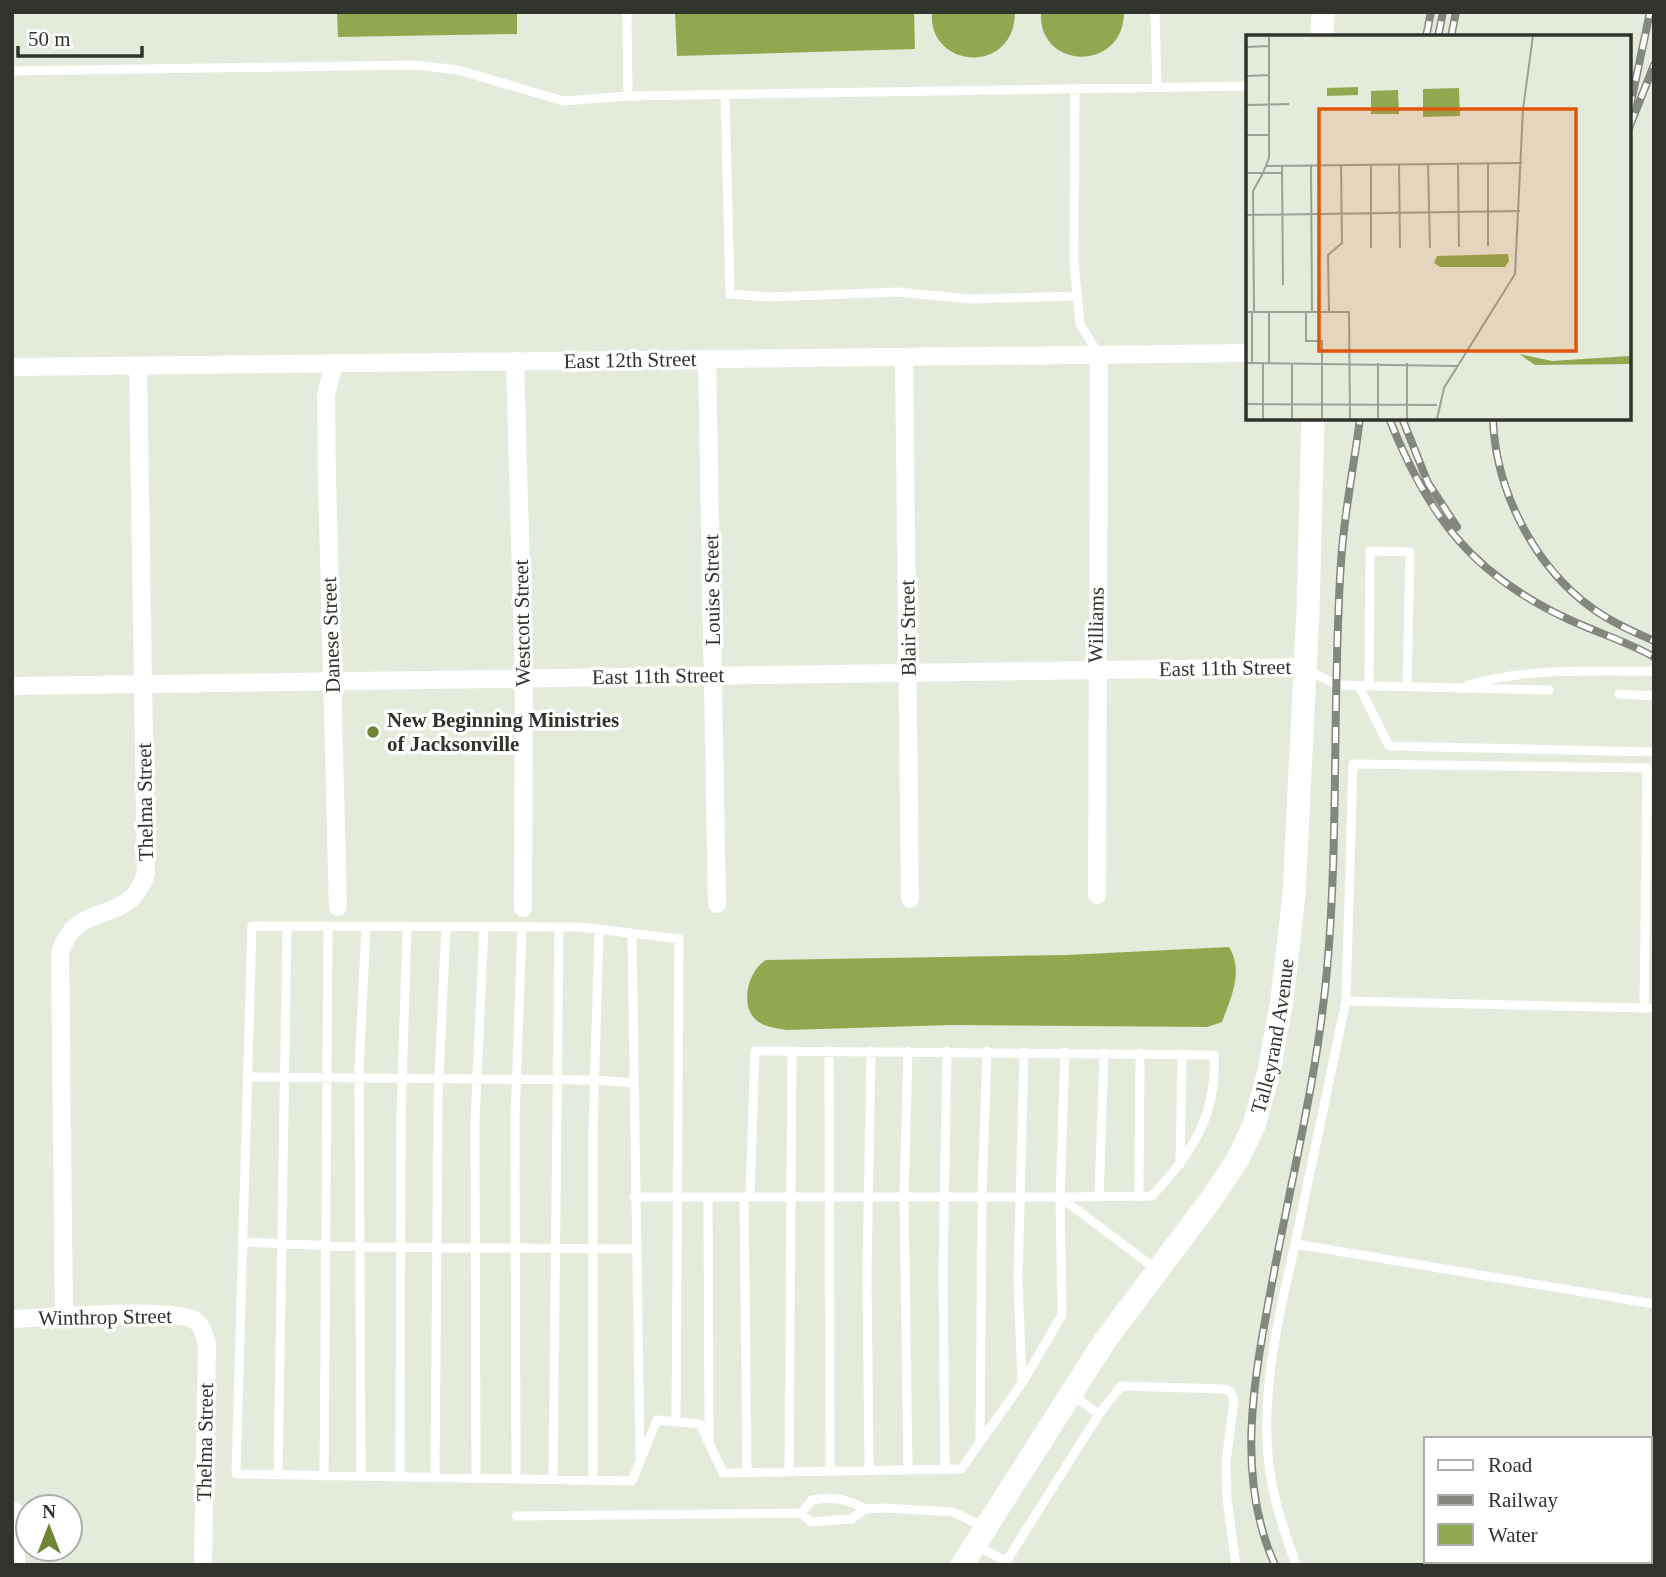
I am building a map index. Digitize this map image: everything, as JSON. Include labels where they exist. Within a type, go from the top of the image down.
[{"type":"street","points":[[1322,35],[1323,12]]},
{"type":"street","name":"East 12th Street","points":[[12,367],[1246,353]]},
{"type":"street","name":"Williams","points":[[1097,895],[1099,355]]},
{"type":"street","name":"Blair Street","points":[[904,357],[911,899]]},
{"type":"street","name":"Louise Street","points":[[706,359],[717,904]]},
{"type":"street","name":"Westcott Street","points":[[515,362],[524,678],[523,908]]},
{"type":"street","name":"Danese Street","points":[[334,363],[326,395],[338,907]]},
{"type":"street","name":"Thelma Street","points":[[64,1318],[60,953],[70,931],[80,922],[130,903],[141,890],[146,874],[138,366]]},
{"type":"street","name":"Talleyrand Avenue","points":[[962,1565],[1104,1342],[1238,1158],[1254,1125],[1269,1072],[1282,999],[1294,895],[1312,420]]},
{"type":"street","name":"East 11th Street","points":[[12,686],[1304,667]]},
{"type":"street","name":"Winthrop Street","points":[[12,1319],[169,1313],[196,1322]]},
{"type":"street","name":"Thelma Street","points":[[196,1322],[204,1332],[207,1345],[202,1565]]},
{"type":"street","points":[[12,1512],[16,1512],[16,1565]]},
{"type":"lane","points":[[627,12],[628,96]]},
{"type":"lane","points":[[1155,12],[1157,87]]},
{"type":"lane","points":[[12,71],[415,65],[458,70],[564,101],[628,96],[1075,91],[1246,86]]},
{"type":"lane","points":[[1075,91],[1074,263],[1080,324],[1099,355]]},
{"type":"lane","points":[[725,94],[730,294],[770,297],[898,292],[969,299],[1078,296]]},
{"type":"lane","points":[[1370,686],[1370,551],[1410,552],[1408,687]]},
{"type":"lane","points":[[1304,667],[1325,681],[1359,686],[1549,690]]},
{"type":"lane","points":[[1460,688],[1494,677],[1549,670],[1654,671]]},
{"type":"lane","points":[[1359,686],[1389,746],[1654,752]]},
{"type":"lane","points":[[1619,694],[1654,696]]},
{"type":"lane","points":[[1296,1565],[1274,1497],[1266,1409],[1280,1313],[1346,1000],[1353,764],[1647,768],[1649,1008],[1346,1000]]},
{"type":"lane","points":[[676,1422],[679,939],[559,927],[252,926],[236,1474],[632,1481],[657,1420],[676,1422],[700,1424],[723,1473],[961,1469],[1021,1383],[1062,1315],[1060,1196],[1065,1052]]},
{"type":"lane","points":[[278,1475],[287,926]]},
{"type":"lane","points":[[324,1476],[328,926]]},
{"type":"lane","points":[[361,1477],[359,1078],[366,926]]},
{"type":"lane","points":[[400,1477],[402,1080],[407,926]]},
{"type":"lane","points":[[435,1478],[439,1079],[446,927]]},
{"type":"lane","points":[[476,1479],[477,1079],[484,927]]},
{"type":"lane","points":[[516,1479],[515,1248],[522,927]]},
{"type":"lane","points":[[553,1480],[559,927]]},
{"type":"lane","points":[[593,1481],[594,1080],[599,930]]},
{"type":"lane","points":[[632,934],[640,1460]]},
{"type":"lane","points":[[634,1197],[678,1197],[708,1197],[747,1197],[982,1197],[1021,1198],[1152,1196],[1180,1166],[1208,1116],[1215,1080],[1214,1055],[755,1051],[747,1197],[747,1473]]},
{"type":"lane","points":[[789,1472],[792,1051]]},
{"type":"lane","points":[[830,1051],[830,1471]]},
{"type":"lane","points":[[869,1471],[871,1051]]},
{"type":"lane","points":[[908,1051],[904,1197],[908,1470]]},
{"type":"lane","points":[[945,1469],[947,1051]]},
{"type":"lane","points":[[980,1443],[982,1197],[987,1051]]},
{"type":"lane","points":[[1021,1383],[1018,1279],[1024,1052]]},
{"type":"lane","points":[[1099,1197],[1104,1053]]},
{"type":"lane","points":[[1139,1196],[1140,1054]]},
{"type":"lane","points":[[1180,1166],[1182,1054]]},
{"type":"lane","points":[[247,1076],[402,1080],[594,1080],[633,1083]]},
{"type":"lane","points":[[1060,1196],[1158,1270]]},
{"type":"lane","points":[[708,1197],[709,1444]]},
{"type":"lane","points":[[243,1242],[360,1247],[635,1249]]},
{"type":"lane","points":[[1295,1244],[1654,1304]]},
{"type":"lane","points":[[801,1513],[812,1500],[830,1498],[847,1499],[865,1509],[953,1511],[1005,1563],[1116,1389],[1224,1389],[1231,1392],[1234,1401],[1226,1469],[1236,1565]]},
{"type":"lane","points":[[1070,1394],[1100,1414]]},
{"type":"lane","points":[[516,1516],[801,1513],[811,1522],[851,1519],[865,1509]]},
{"type":"water","points":[[337,12],[517,12],[517,34],[338,37]]},
{"type":"water","points":[[675,12],[914,12],[915,49],[677,56]]},
{"type":"water","points":[[932,12],[1015,12],[1011,33],[1001,47],[987,55],[972,57],[956,54],[943,45],[934,31]]},
{"type":"water","points":[[1041,12],[1124,12],[1120,32],[1110,46],[1097,54],[1081,57],[1066,54],[1052,45],[1043,31]]},
{"type":"water","points":[[1229,947],[1236,965],[1232,994],[1222,1022],[1207,1027],[951,1025],[787,1030],[758,1022],[750,1013],[747,997],[755,971],[766,960],[1066,955]]},
{"type":"railway","points":[[1426,35],[1431,12]]},
{"type":"railway","points":[[1438,35],[1443,12]]},
{"type":"railway","points":[[1451,35],[1456,12]]},
{"type":"railway","points":[[1631,102],[1650,12]]},
{"type":"railway","points":[[1631,123],[1654,65]]},
{"type":"railway","points":[[1275,1565],[1262,1529],[1254,1492],[1252,1417],[1261,1342],[1312,1082],[1327,970],[1333,869],[1341,562],[1360,420]]},
{"type":"railway","points":[[1390,420],[1420,485],[1457,539],[1480,562],[1536,602],[1654,657]]},
{"type":"railway","points":[[1403,420],[1428,483],[1457,527]]},
{"type":"railway","points":[[1493,420],[1495,445],[1510,499],[1522,524],[1552,571],[1592,608],[1654,641]]},
{"type":"place","name":"New Beginning Ministries of Jacksonville","points":[[373,732]]}]
